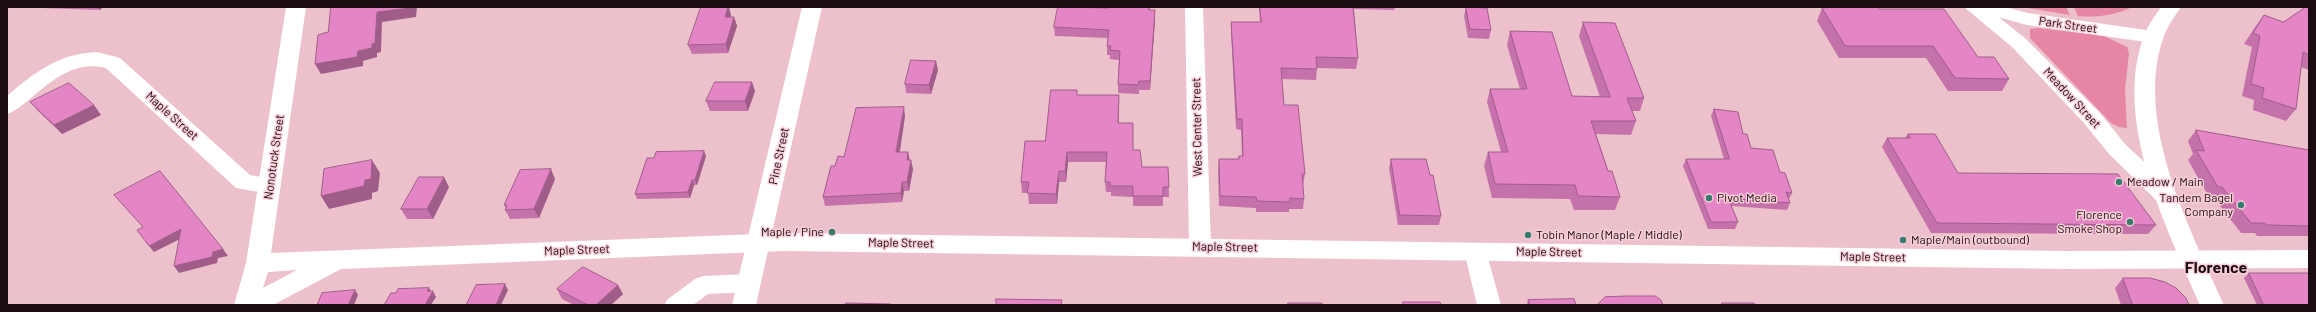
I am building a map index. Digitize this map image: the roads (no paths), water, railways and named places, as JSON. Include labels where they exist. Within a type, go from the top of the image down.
[{"type":"main road","name":"Nonotuck Street","points":[[246,305],[258,263],[296,7]]},
{"type":"main road","name":"Pine Street","points":[[747,294],[812,7]]},
{"type":"main road","name":"Meadow Street","points":[[1974,7],[2019,43],[2087,113],[2117,150],[2165,195]]},
{"type":"main road","name":"Park Street","points":[[1983,7],[2027,19],[2153,37]]},
{"type":"main road","points":[[2170,7],[2153,37],[2146,70],[2145,112],[2165,195],[2212,305]]},
{"type":"main road","name":"Maple Street","points":[[7,107],[44,76],[69,62],[95,58],[113,63],[244,182],[270,186]]},
{"type":"main road","name":"Maple Street","points":[[258,263],[760,242],[1200,246],[2066,260],[2309,258]]},
{"type":"main road","points":[[251,305],[338,260]]},
{"type":"street","name":"West Center Street","points":[[1194,7],[1200,246]]},
{"type":"street","points":[[1475,251],[1489,305]]},
{"type":"street","points":[[676,305],[703,285],[747,294]]},
{"type":"place","name":"Meadow / Main","points":[[2119,182]]},
{"type":"place","name":"Pivot Media","points":[[1709,198]]},
{"type":"place","name":"Tandem Bagel Company","points":[[2241,205]]},
{"type":"place","name":"Florence Smoke Shop","points":[[2130,222]]},
{"type":"place","name":"Maple / Pine","points":[[832,232]]},
{"type":"place","name":"Tobin Manor (Maple / Middle)","points":[[1528,235]]},
{"type":"place","name":"Maple/Main (outbound)","points":[[1903,240]]},
{"type":"district","name":"Florence","points":[[2216,268]]}]
